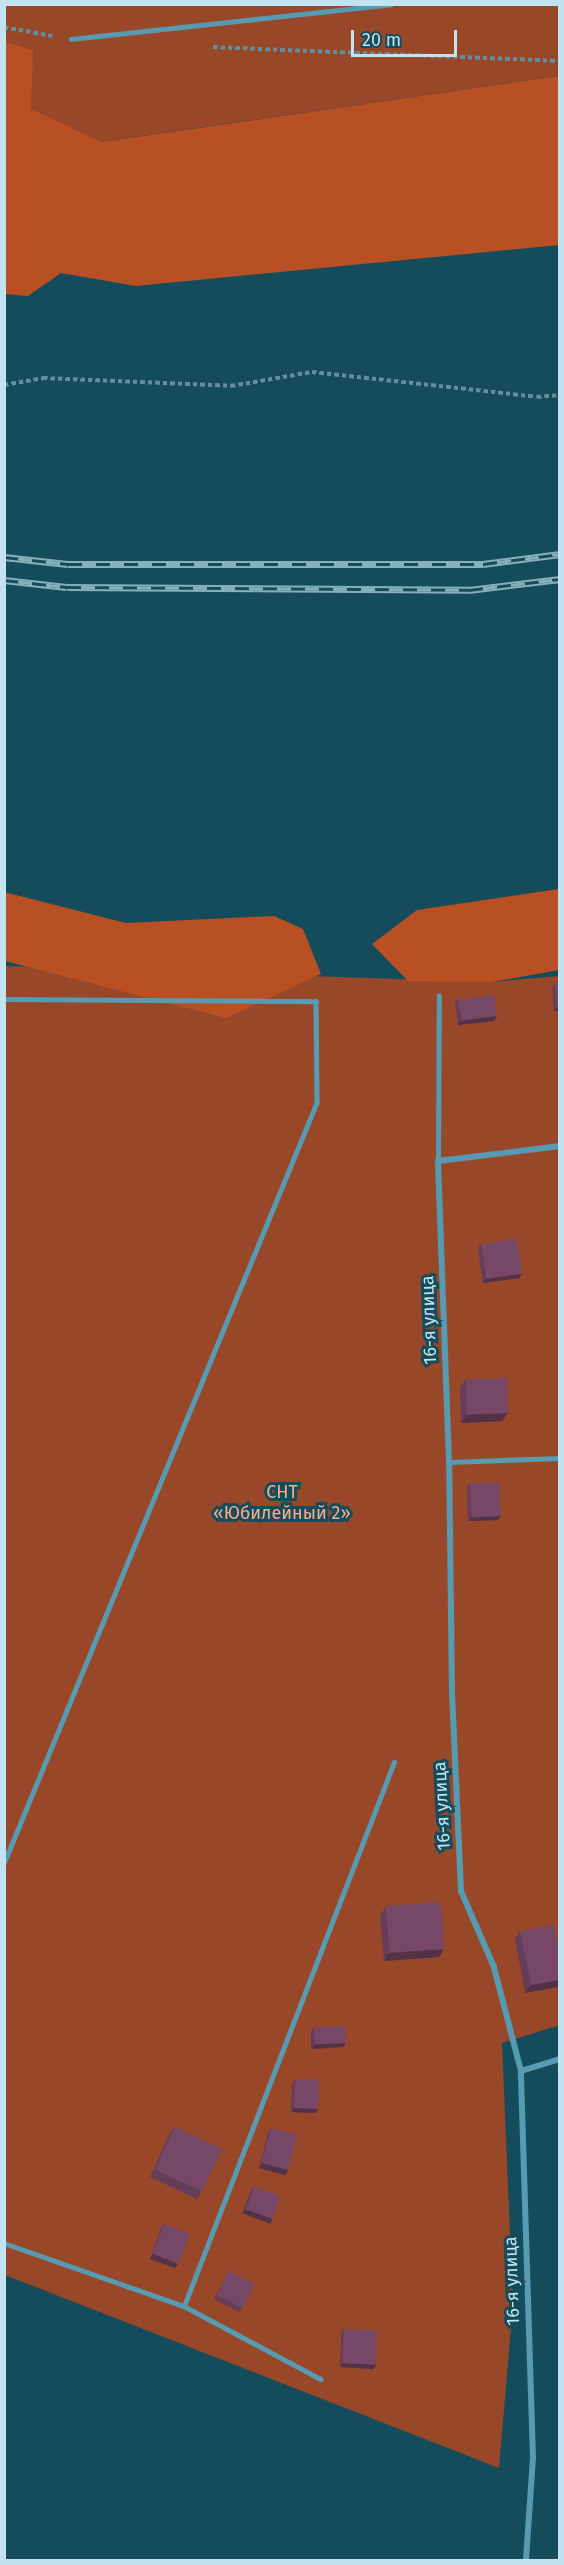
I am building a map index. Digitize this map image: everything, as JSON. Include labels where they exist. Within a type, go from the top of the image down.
[{"type":"street","points":[[438,1161],[560,1146]]},
{"type":"street","name":"16-я улица","points":[[438,1161],[449,1462],[452,1695],[461,1891],[494,1967],[521,2071],[533,2458],[526,2560]]},
{"type":"street","points":[[521,2071],[560,2059]]},
{"type":"lane","points":[[70,39],[391,4]]},
{"type":"lane","points":[[438,996],[438,1161]]},
{"type":"lane","points":[[4,999],[316,1001],[317,1102],[4,1864]]},
{"type":"lane","points":[[449,1462],[560,1458]]},
{"type":"lane","points":[[184,2306],[394,1762]]},
{"type":"lane","points":[[4,2243],[184,2306],[321,2379]]},
{"type":"path","points":[[4,27],[70,39]]},
{"type":"path","points":[[201,46],[560,61]]},
{"type":"path","points":[[4,385],[43,378],[231,386],[312,372],[537,397],[560,395]]},
{"type":"green space","points":[[5,5],[559,5],[559,76],[100,142],[5,146]]},
{"type":"green space","name":"СНТ «Юбилейный 2»","points":[[4,966],[492,982],[559,976],[560,2025],[502,2043],[513,2304],[499,2468],[5,2275]]},
{"type":"shaded area","points":[[5,42],[33,50],[31,109],[101,142],[559,76],[559,245],[136,286],[61,273],[28,296],[5,294]]},
{"type":"shaded area","points":[[559,889],[559,970],[492,982],[408,981],[372,944],[417,910]]},
{"type":"shaded area","points":[[4,892],[126,923],[274,916],[303,929],[321,974],[226,1018],[5,961]]},
{"type":"building","points":[[555,984],[560,984],[560,1007],[557,1007]]},
{"type":"building","points":[[494,995],[497,1016],[461,1021],[458,1000]]},
{"type":"building","points":[[517,1239],[522,1274],[486,1279],[481,1244]]},
{"type":"building","points":[[507,1378],[508,1413],[467,1414],[466,1379]]},
{"type":"building","points":[[499,1482],[501,1516],[472,1517],[470,1484]]},
{"type":"building","points":[[441,1902],[444,1949],[389,1953],[386,1906]]},
{"type":"building","points":[[554,1925],[560,1955],[560,1980],[531,1985],[520,1931]]},
{"type":"building","points":[[345,2026],[346,2043],[315,2045],[314,2028]]},
{"type":"building","points":[[295,2079],[319,2080],[318,2109],[294,2108]]},
{"type":"building","points":[[175,2127],[222,2149],[202,2192],[155,2170]]},
{"type":"building","points":[[271,2128],[297,2135],[288,2170],[262,2163]]},
{"type":"building","points":[[254,2187],[280,2196],[273,2219],[246,2210]]},
{"type":"building","points":[[164,2224],[190,2234],[179,2264],[153,2254]]},
{"type":"building","points":[[229,2271],[255,2284],[243,2308],[217,2295]]},
{"type":"building","points":[[344,2329],[377,2331],[375,2365],[342,2363]]},
{"type":"railway","points":[[4,557],[68,564],[483,564],[560,554]]},
{"type":"railway","points":[[4,580],[67,587],[469,590],[560,579]]}]
